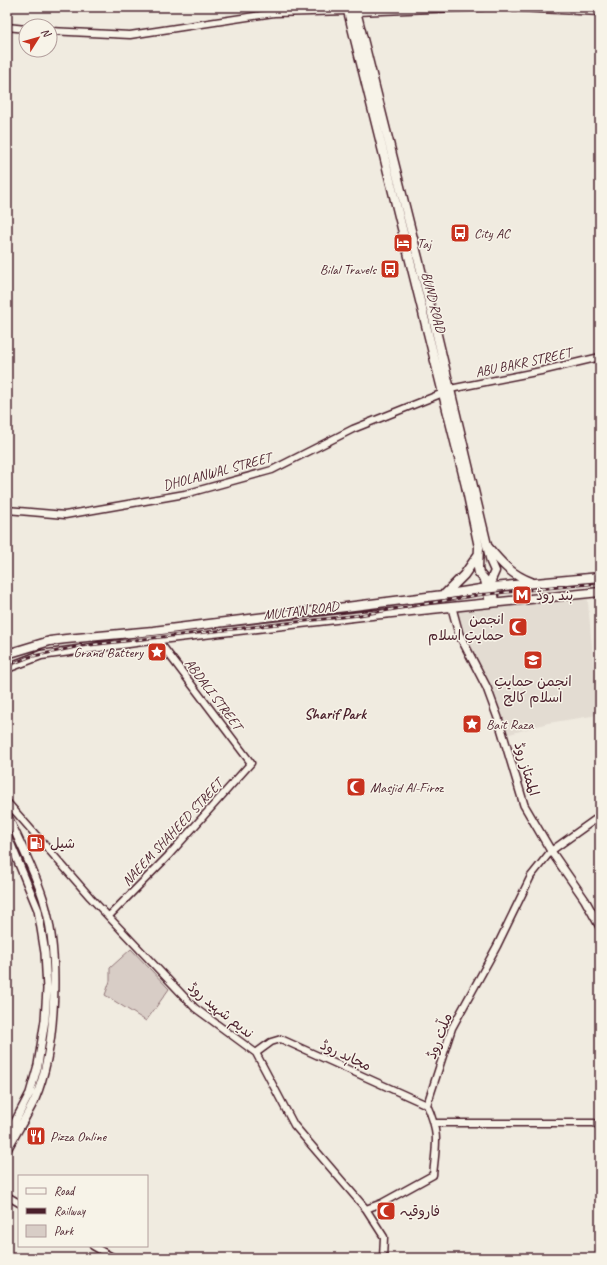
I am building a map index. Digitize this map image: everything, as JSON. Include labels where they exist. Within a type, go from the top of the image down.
[{"type":"main road","name":"BUND ROAD","points":[[351,9],[452,412],[495,572],[491,580],[490,588],[492,602]]},
{"type":"main road","name":"BUND ROAD","points":[[452,412],[479,553],[479,573],[490,588]]},
{"type":"main road","points":[[488,547],[508,569],[518,577],[533,583]]},
{"type":"main road","points":[[443,596],[464,575],[479,553]]},
{"type":"main road","name":"MULTAN ROAD","points":[[7,654],[50,641],[160,630],[443,596],[490,588],[600,577]]},
{"type":"main road","name":"MULTAN ROAD","points":[[7,668],[41,655],[158,640],[362,616],[600,592]]},
{"type":"main road","name":"الممتاز روڈ","points":[[452,608],[459,634],[480,675],[498,718],[524,805],[551,851],[585,900],[600,927]]},
{"type":"main road","points":[[7,814],[43,899],[51,934],[54,993],[50,1034],[42,1078],[35,1099],[7,1150]]},
{"type":"main road","points":[[7,836],[38,910],[45,953],[47,989],[45,1020],[38,1065],[30,1093],[7,1137]]},
{"type":"street","points":[[58,31],[130,35],[274,13],[351,9],[483,7]]},
{"type":"street","points":[[498,7],[600,12]]},
{"type":"street","points":[[7,27],[18,28]]},
{"type":"street","name":"ABU BAKR STREET","points":[[447,391],[600,357]]},
{"type":"street","name":"DHOLANWAL STREET","points":[[7,510],[65,516],[185,494],[272,470],[353,429],[447,391]]},
{"type":"street","name":"ABDALI STREET","points":[[158,640],[251,763]]},
{"type":"street","name":"NAEEM SHAHEED STREET","points":[[109,916],[168,856],[251,763]]},
{"type":"street","name":"ندیم شہید روڈ","points":[[7,802],[90,897],[195,1008],[256,1052],[294,1125],[366,1209],[384,1237],[383,1258]]},
{"type":"street","name":"ملّت روڈ","points":[[427,1105],[452,1028],[497,946],[531,876],[551,851],[600,816]]},
{"type":"street","name":"مجاہد روڈ","points":[[256,1052],[271,1042],[281,1039],[427,1105]]},
{"type":"street","points":[[366,1209],[382,1203],[433,1175],[437,1140],[435,1123],[427,1105]]},
{"type":"street","points":[[435,1123],[561,1122],[594,1123],[600,1126]]},
{"type":"street","points":[[7,1196],[18,1202]]},
{"type":"street","points":[[95,1247],[114,1258]]},
{"type":"shaded area","name":"انجمن حمایتِ اسلام کالج","points":[[587,591],[598,715],[548,723],[503,736],[487,688],[464,644],[452,608]]},
{"type":"green space","points":[[131,949],[169,989],[146,1021],[105,995],[110,981],[110,968]]},
{"type":"railway","points":[[7,666],[29,657],[81,646],[360,615],[478,595],[600,583]]},
{"type":"place","name":"City AC","points":[[460,233]]},
{"type":"place","name":"Taj","points":[[403,243]]},
{"type":"place","name":"Bilal Travels","points":[[390,269]]},
{"type":"place","name":"بند روڈ","points":[[522,595]]},
{"type":"place","name":"انجمن حمایتِ اسلام","points":[[518,627]]},
{"type":"place","name":"Grand Battery","points":[[157,652]]},
{"type":"place","name":"انجمن حمایتِ اسلام کالج","points":[[533,660]]},
{"type":"place","name":"Bait Raza","points":[[472,724]]},
{"type":"place","name":"Masjid Al-Firoz","points":[[356,787]]},
{"type":"place","name":"شیل","points":[[36,843]]},
{"type":"place","name":"Pizza Online","points":[[36,1136]]},
{"type":"place","name":"فاروقیہ","points":[[386,1211]]},
{"type":"district","name":"Sharif Park","points":[[335,714]]}]
